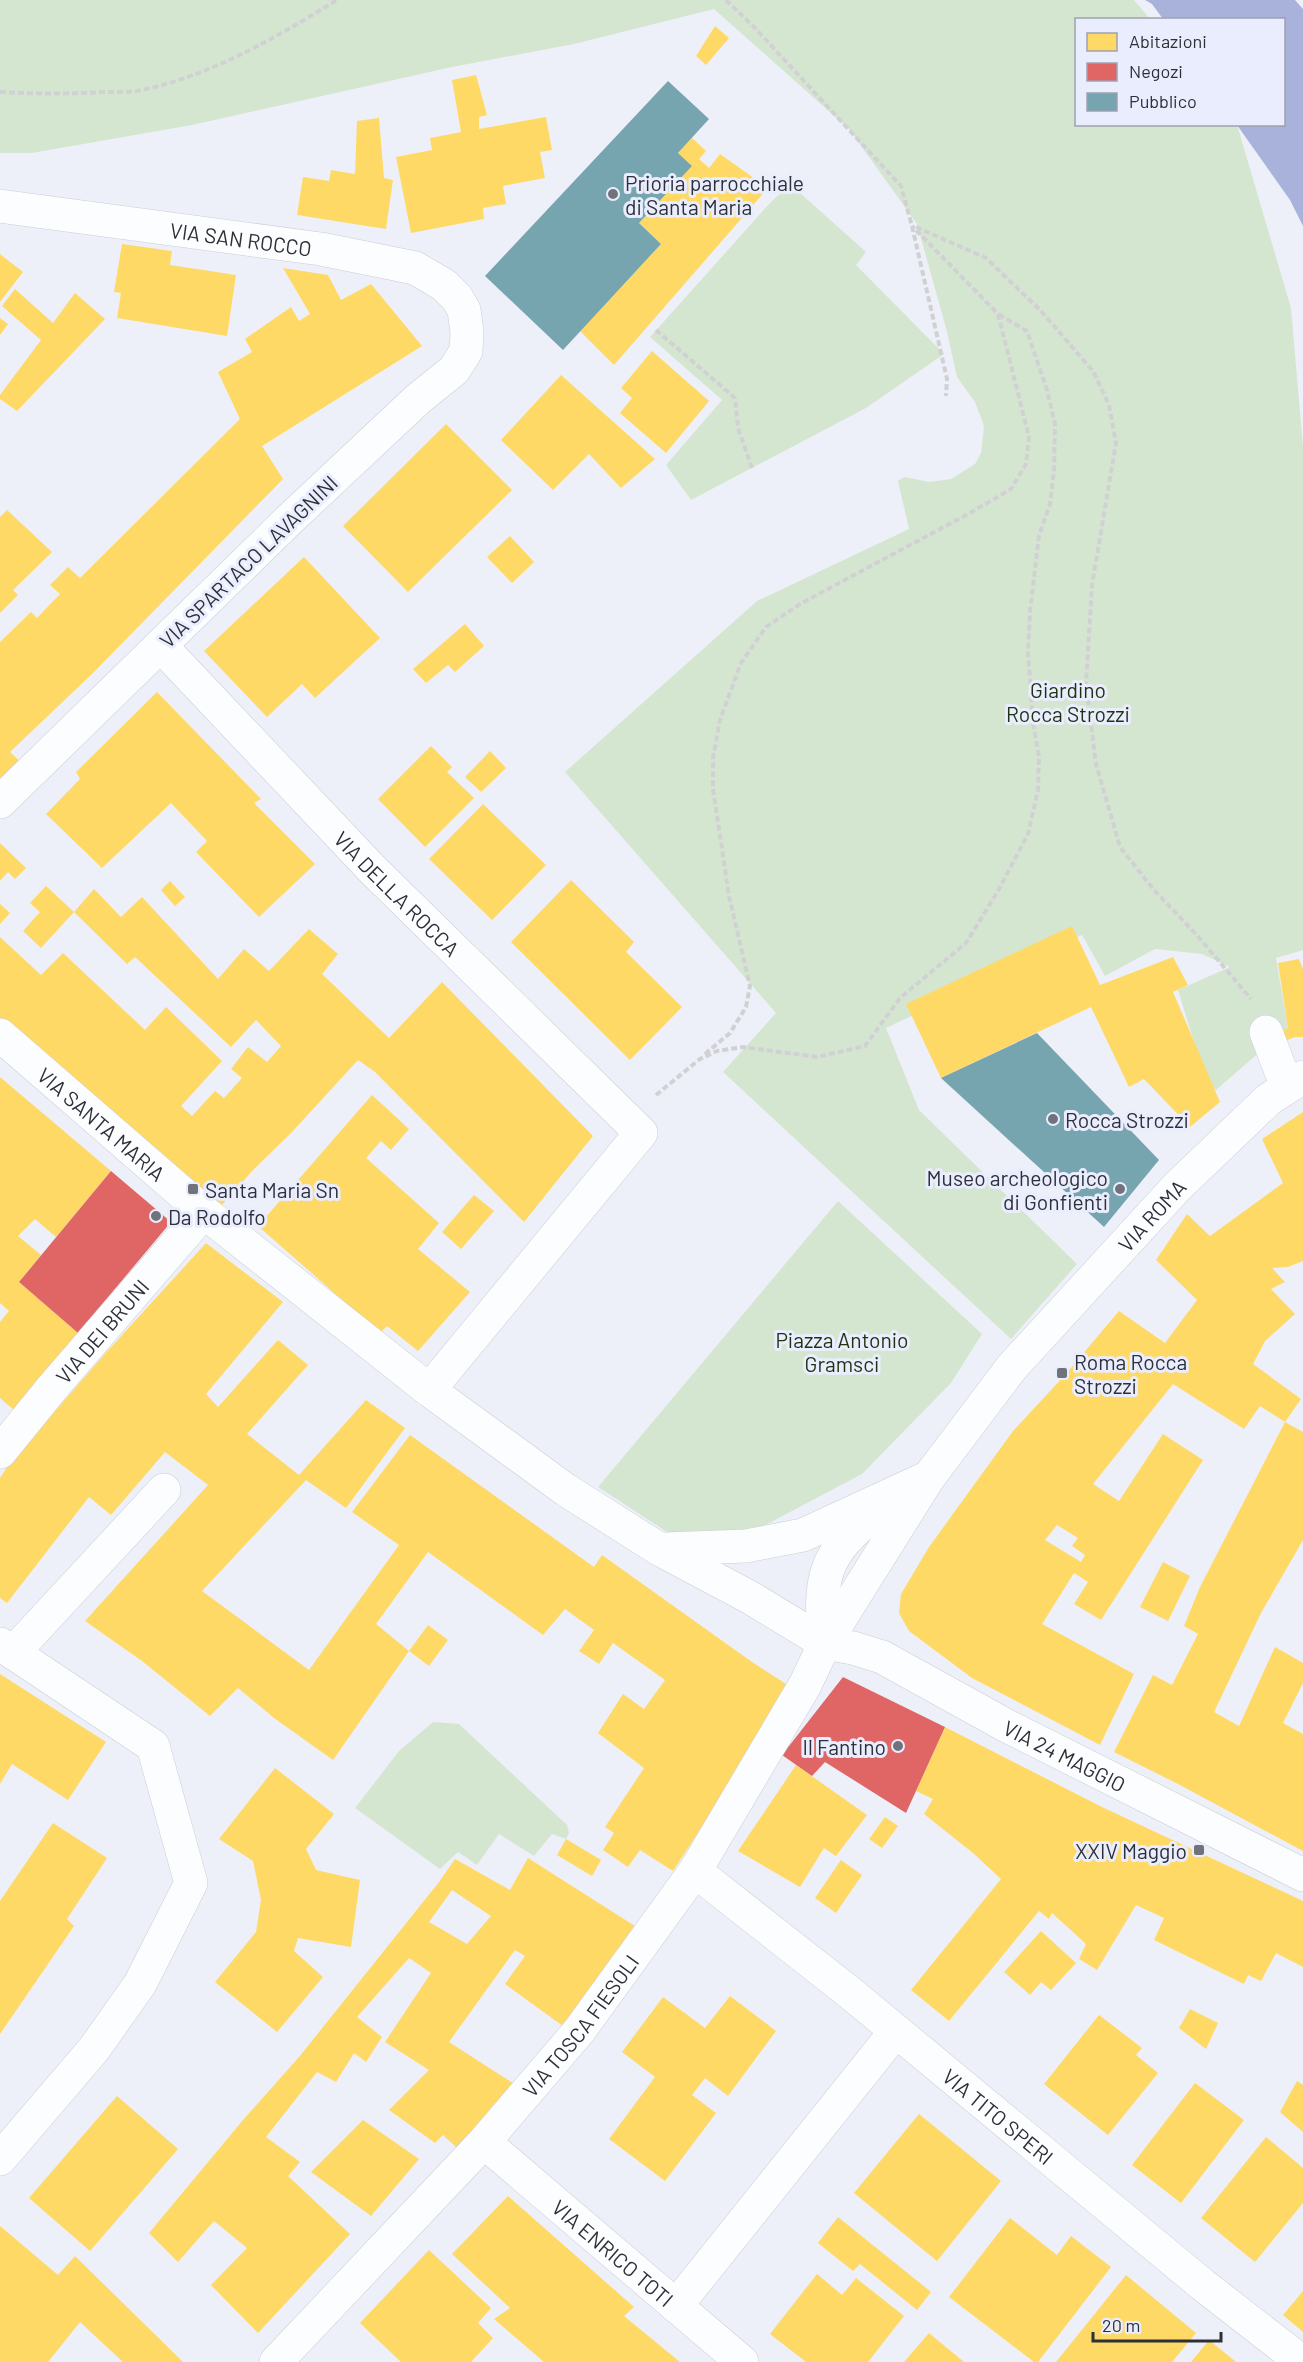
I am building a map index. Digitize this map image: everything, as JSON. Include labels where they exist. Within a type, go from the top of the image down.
[{"type":"street","name":"VIA SAN ROCCO","points":[[0,206],[321,249],[415,268],[444,285],[457,298],[464,310]]},
{"type":"street","name":"VIA SPARTACO LAVAGNINI","points":[[0,802],[290,519],[418,399],[454,370],[466,351],[467,332],[464,310]]},
{"type":"street","name":"VIA DELLA ROCCA","points":[[161,646],[372,870],[634,1126]]},
{"type":"street","points":[[1266,1032],[1295,1082]]},
{"type":"street","name":"VIA SANTA MARIA","points":[[0,1035],[204,1212],[429,1390]]},
{"type":"street","name":"VIA ROMA","points":[[929,1477],[1012,1367],[1176,1187],[1269,1099],[1295,1082]]},
{"type":"street","points":[[634,1126],[429,1390],[566,1490],[659,1549],[751,1598],[825,1643]]},
{"type":"street","name":"VIA DEI BRUNI","points":[[0,1452],[52,1388],[204,1212]]},
{"type":"street","points":[[659,1549],[746,1546],[803,1535],[929,1477]]},
{"type":"street","points":[[825,1643],[822,1587],[834,1554],[871,1517],[929,1477]]},
{"type":"street","points":[[0,2159],[94,2049],[140,1984],[191,1883],[153,1746],[7,1648],[164,1490]]},
{"type":"street","name":"VIA TOSCA FIESOLI","points":[[276,2362],[484,2142],[579,2031],[695,1871],[805,1685],[825,1643]]},
{"type":"street","name":"VIA 24 MAGGIO","points":[[825,1643],[853,1648],[882,1657],[1008,1726],[1303,1875]]},
{"type":"street","name":"VIA TITO SPERI","points":[[695,1871],[896,2031],[1203,2284],[1302,2362]]},
{"type":"street","points":[[676,2306],[896,2031]]},
{"type":"street","name":"VIA ENRICO TOTI","points":[[484,2142],[742,2362]]},
{"type":"path","points":[[0,92],[60,95],[137,91],[148,88],[193,75],[245,52],[280,35],[337,0]]},
{"type":"path","points":[[726,0],[755,27],[901,186],[947,379],[946,396]]},
{"type":"path","points":[[700,1059],[717,1051],[743,1047],[817,1057],[864,1046],[900,998],[966,943],[998,891],[1028,834],[1038,790],[1039,756],[1033,723],[1028,652],[1030,612],[1039,535],[1050,504],[1054,470],[1054,423],[1047,390],[1027,331],[998,314],[912,226]]},
{"type":"path","points":[[912,226],[986,258],[1041,311],[1093,371],[1109,405],[1116,443],[1092,585],[1086,684],[1096,764],[1120,847],[1154,890],[1196,934],[1253,1001],[1266,1032]]},
{"type":"path","points":[[634,1126],[700,1059],[730,1033],[746,1007],[750,986],[729,896],[713,789],[713,758],[720,720],[741,663],[766,627],[800,604],[1011,489],[1026,464],[1029,437],[998,314]]},
{"type":"path","points":[[656,330],[735,398],[738,428],[752,468]]},
{"type":"green space","name":"Giardino Rocca Strozzi","points":[[0,0],[1134,0],[1149,18],[1075,18],[1075,126],[1237,126],[1291,308],[1303,447],[1303,950],[1276,958],[1288,1028],[1280,1032],[1216,1090],[1206,1081],[1178,990],[1230,967],[1202,954],[1155,949],[1105,976],[1082,935],[886,1028],[919,1110],[1077,1264],[1011,1339],[723,1072],[776,1013],[565,772],[757,601],[909,529],[898,481],[904,477],[930,482],[951,479],[975,464],[981,453],[984,426],[975,402],[957,377],[917,224],[849,129],[714,9],[574,44],[452,67],[192,125],[32,153],[0,153]]},
{"type":"green space","points":[[790,184],[866,252],[856,265],[944,354],[866,408],[691,500],[666,465],[722,400],[650,337],[769,204]]},
{"type":"green space","name":"Piazza Antonio Gramsci","points":[[838,1201],[982,1334],[951,1383],[862,1474],[754,1531],[670,1534],[598,1487]]},
{"type":"green space","points":[[433,1722],[459,1724],[567,1825],[569,1833],[566,1839],[552,1834],[534,1856],[499,1834],[477,1865],[458,1852],[440,1869],[355,1808],[399,1751]]},
{"type":"water","points":[[1145,0],[1295,0],[1303,9],[1303,226],[1290,200],[1238,126],[1285,126],[1285,18],[1162,18],[1152,4]]},
{"type":"building: Abitazioni","points":[[715,26],[729,38],[706,65],[696,56]]},
{"type":"building: Abitazioni","points":[[476,75],[487,115],[479,117],[479,129],[546,117],[552,150],[540,152],[545,178],[503,186],[506,204],[483,208],[484,219],[411,233],[396,157],[432,150],[430,138],[461,132],[452,80]]},
{"type":"building: Abitazioni","points":[[379,118],[384,178],[393,180],[386,229],[297,215],[303,177],[329,181],[331,170],[355,174],[357,121]]},
{"type":"building: Abitazioni","points":[[692,138],[706,151],[699,159],[709,168],[720,154],[768,188],[614,365],[580,331],[661,244],[639,223],[692,166],[678,153]]},
{"type":"building: Abitazioni","points":[[122,244],[172,251],[170,265],[236,275],[227,336],[117,318],[121,293],[114,292]]},
{"type":"building: Abitazioni","points":[[0,254],[23,272],[0,302]]},
{"type":"building: Abitazioni","points":[[283,268],[328,275],[341,300],[371,284],[422,346],[262,446],[283,479],[93,673],[10,752],[23,764],[0,786],[0,642],[31,612],[37,618],[60,594],[50,585],[68,567],[80,578],[240,419],[218,372],[252,352],[245,339],[291,307],[299,321],[310,314]]},
{"type":"building: Abitazioni","points":[[15,289],[53,323],[75,293],[105,319],[17,411],[0,399],[0,395],[41,340],[2,306]]},
{"type":"building: Abitazioni","points":[[0,318],[8,324],[0,335]]},
{"type":"building: Abitazioni","points":[[652,351],[709,401],[666,453],[620,413],[632,398],[621,388]]},
{"type":"building: Abitazioni","points":[[561,375],[655,459],[621,488],[589,454],[553,490],[501,440]]},
{"type":"building: Abitazioni","points":[[446,424],[512,490],[408,592],[343,526]]},
{"type":"building: Abitazioni","points":[[7,510],[52,552],[13,590],[18,595],[0,613],[0,517]]},
{"type":"building: Abitazioni","points":[[510,536],[534,562],[512,583],[487,557]]},
{"type":"building: Abitazioni","points":[[304,557],[380,638],[315,698],[302,684],[267,717],[204,651]]},
{"type":"building: Abitazioni","points":[[465,624],[484,646],[455,672],[448,665],[426,683],[413,669]]},
{"type":"building: Abitazioni","points":[[157,692],[261,799],[254,803],[315,864],[259,917],[196,852],[207,841],[171,803],[102,868],[46,814],[80,779],[76,772]]},
{"type":"building: Abitazioni","points":[[431,746],[452,767],[447,772],[474,798],[425,847],[378,799]]},
{"type":"building: Abitazioni","points":[[490,751],[506,768],[481,792],[465,777]]},
{"type":"building: Abitazioni","points":[[483,804],[546,865],[492,920],[429,859]]},
{"type":"building: Abitazioni","points":[[0,843],[26,868],[15,879],[8,872],[0,881]]},
{"type":"building: Abitazioni","points":[[571,880],[634,942],[626,952],[682,1007],[630,1060],[511,942]]},
{"type":"building: Abitazioni","points":[[170,881],[185,897],[175,906],[161,890]]},
{"type":"building: Abitazioni","points":[[46,886],[74,912],[41,948],[23,931],[40,912],[30,903]]},
{"type":"building: Abitazioni","points":[[94,889],[121,917],[142,897],[218,979],[244,949],[269,971],[309,929],[338,954],[322,974],[389,1038],[442,982],[593,1136],[524,1222],[375,1072],[358,1060],[222,1205],[0,1019],[0,937],[41,975],[63,953],[145,1030],[166,1007],[222,1061],[181,1106],[192,1116],[215,1091],[224,1098],[242,1078],[231,1069],[248,1047],[267,1062],[281,1046],[256,1020],[231,1047],[135,957],[127,964],[74,912]]},
{"type":"building: Abitazioni","points":[[0,904],[10,913],[0,924]]},
{"type":"building: Abitazioni","points":[[1072,926],[1100,985],[1173,957],[1188,985],[1173,992],[1220,1102],[1190,1127],[1144,1079],[1129,1087],[1091,1007],[941,1078],[906,1004]]},
{"type":"building: Abitazioni","points":[[1299,959],[1303,969],[1303,1037],[1295,1037],[1275,1045],[1280,1032],[1288,1028],[1278,963]]},
{"type":"building: Abitazioni","points":[[0,1077],[111,1171],[56,1237],[35,1219],[18,1236],[41,1255],[19,1282],[78,1333],[15,1411],[0,1398],[0,1322],[9,1311],[0,1303]]},
{"type":"building: Abitazioni","points":[[372,1095],[409,1129],[391,1150],[381,1141],[366,1158],[439,1223],[418,1249],[470,1292],[418,1351],[387,1326],[380,1333],[258,1226]]},
{"type":"building: Abitazioni","points":[[1303,1112],[1303,1261],[1288,1267],[1272,1268],[1285,1282],[1271,1289],[1295,1314],[1265,1341],[1253,1364],[1301,1399],[1285,1422],[1260,1406],[1244,1429],[1173,1384],[1093,1484],[1119,1501],[1163,1434],[1203,1460],[1101,1620],[1074,1604],[1088,1582],[1074,1573],[1042,1624],[1134,1674],[1100,1745],[972,1678],[909,1631],[899,1613],[901,1594],[929,1547],[1013,1431],[1065,1375],[1119,1311],[1165,1343],[1197,1300],[1156,1260],[1187,1214],[1210,1236],[1283,1183],[1262,1139]],"holes":[[[1057,1525],[1078,1538],[1072,1546],[1085,1555],[1081,1562],[1045,1540]]]},
{"type":"building: Abitazioni","points":[[474,1195],[494,1211],[461,1249],[442,1232]]},
{"type":"building: Abitazioni","points":[[206,1243],[283,1302],[206,1394],[218,1407],[278,1340],[308,1365],[247,1434],[299,1475],[366,1400],[405,1428],[346,1508],[306,1480],[202,1591],[309,1670],[399,1545],[352,1512],[410,1435],[594,1567],[602,1555],[786,1684],[712,1811],[673,1871],[640,1850],[628,1867],[603,1850],[614,1833],[605,1827],[644,1768],[598,1733],[623,1694],[644,1709],[665,1680],[613,1643],[599,1664],[579,1651],[594,1630],[565,1609],[543,1635],[428,1552],[376,1624],[409,1651],[333,1760],[274,1718],[238,1688],[210,1716],[142,1661],[85,1621],[208,1485],[165,1452],[111,1515],[89,1497],[7,1603],[0,1598],[0,1478],[9,1464],[103,1356]]},
{"type":"building: Abitazioni","points":[[1285,1422],[1303,1432],[1303,1540],[1261,1613],[1214,1712],[1239,1726],[1275,1647],[1303,1663],[1303,1683],[1283,1723],[1303,1734],[1303,1851],[1114,1752],[1153,1675],[1172,1685],[1198,1634],[1184,1626],[1200,1587]]},
{"type":"building: Abitazioni","points":[[1163,1562],[1190,1576],[1168,1621],[1140,1607]]},
{"type":"building: Abitazioni","points":[[428,1625],[448,1640],[429,1666],[409,1651]]},
{"type":"building: Abitazioni","points":[[0,1674],[106,1742],[68,1800],[12,1764],[0,1784]]},
{"type":"building: Abitazioni","points":[[945,1727],[1102,1807],[1303,1901],[1303,1967],[1276,1953],[1261,1981],[1248,1975],[1244,1984],[1154,1940],[1164,1918],[1136,1905],[1097,1970],[1079,1959],[1086,1944],[1052,1913],[1049,1919],[1039,1911],[949,2021],[911,1990],[1001,1879],[973,1853],[924,1814],[933,1799],[916,1791]]},
{"type":"building: Abitazioni","points":[[796,1765],[867,1815],[836,1856],[824,1848],[800,1887],[738,1851]]},
{"type":"building: Abitazioni","points":[[275,1768],[334,1814],[306,1849],[316,1870],[360,1880],[351,1947],[298,1938],[294,1951],[323,1977],[277,2032],[215,1982],[256,1932],[261,1900],[253,1861],[219,1839]]},
{"type":"building: Abitazioni","points":[[885,1817],[898,1826],[882,1848],[869,1839]]},
{"type":"building: Abitazioni","points":[[53,1823],[107,1858],[67,1919],[74,1926],[0,2034],[0,1901]]},
{"type":"building: Abitazioni","points":[[566,1839],[601,1860],[592,1876],[557,1855]]},
{"type":"building: Abitazioni","points":[[528,1858],[638,1928],[567,2029],[505,1984],[525,1956],[515,1950],[449,2042],[516,2085],[458,2149],[443,2135],[435,2143],[389,2110],[429,2070],[385,2042],[431,1973],[409,1958],[357,2017],[382,2037],[366,2062],[354,2053],[336,2082],[317,2072],[266,2137],[300,2162],[288,2176],[350,2234],[258,2333],[211,2285],[247,2248],[214,2221],[178,2262],[149,2233],[299,2057],[455,1859],[510,1890]],"holes":[[[452,1890],[491,1916],[467,1944],[429,1922]]]},
{"type":"building: Abitazioni","points":[[841,1860],[862,1875],[836,1913],[815,1898]]},
{"type":"building: Abitazioni","points":[[1041,1931],[1076,1963],[1051,1990],[1041,1982],[1030,1995],[1004,1972]]},
{"type":"building: Abitazioni","points":[[730,1996],[776,2031],[728,2096],[705,2078],[692,2095],[716,2113],[665,2181],[609,2139],[655,2077],[622,2052],[663,1997],[705,2028]]},
{"type":"building: Abitazioni","points":[[1190,2009],[1218,2023],[1206,2049],[1179,2028]]},
{"type":"building: Abitazioni","points":[[1099,2015],[1142,2048],[1136,2055],[1158,2073],[1108,2135],[1044,2084]]},
{"type":"building: Abitazioni","points":[[1297,2081],[1303,2085],[1303,2132],[1280,2112]]},
{"type":"building: Abitazioni","points":[[1195,2083],[1244,2120],[1181,2203],[1132,2165]]},
{"type":"building: Abitazioni","points":[[117,2096],[178,2149],[90,2251],[29,2198]]},
{"type":"building: Abitazioni","points":[[919,2114],[1001,2181],[937,2261],[854,2193]]},
{"type":"building: Abitazioni","points":[[363,2120],[419,2159],[371,2216],[311,2172]]},
{"type":"building: Abitazioni","points":[[1266,2137],[1303,2168],[1303,2203],[1255,2262],[1201,2218]]},
{"type":"building: Abitazioni","points":[[508,2196],[634,2307],[624,2316],[680,2362],[544,2362],[494,2319],[510,2308],[452,2254]]},
{"type":"building: Abitazioni","points":[[838,2217],[931,2292],[917,2310],[860,2264],[853,2271],[818,2243]]},
{"type":"building: Abitazioni","points":[[1010,2218],[1057,2255],[1071,2236],[1111,2267],[1038,2362],[1034,2362],[949,2297]]},
{"type":"building: Abitazioni","points":[[0,2226],[58,2275],[75,2256],[183,2362],[123,2362],[80,2322],[48,2362],[0,2362]]},
{"type":"building: Abitazioni","points":[[429,2250],[491,2308],[478,2323],[493,2338],[471,2362],[401,2362],[360,2323]]},
{"type":"building: Abitazioni","points":[[817,2274],[842,2295],[856,2278],[904,2316],[868,2362],[806,2362],[770,2334]]},
{"type":"building: Abitazioni","points":[[1126,2275],[1196,2333],[1172,2362],[1056,2362]]},
{"type":"building: Abitazioni","points":[[1303,2291],[1303,2332],[1283,2315]]},
{"type":"building: Abitazioni","points":[[929,2333],[964,2362],[904,2362]]},
{"type":"building: Abitazioni","points":[[1209,2340],[1236,2362],[1191,2362]]},
{"type":"building: Negozi","points":[[111,1171],[171,1222],[78,1333],[19,1282]]},
{"type":"building: Negozi","points":[[843,1677],[945,1727],[906,1813],[825,1762],[812,1776],[782,1755]]},
{"type":"building: Pubblico","name":"Prioria parrocchiale di Santa Maria","points":[[668,81],[709,119],[678,153],[692,166],[639,223],[661,244],[563,350],[485,276]]},
{"type":"building: Pubblico","name":"Rocca Strozzi","points":[[1037,1033],[1159,1160],[1104,1227],[941,1078]]},
{"type":"place","name":"Prioria parrocchiale di Santa Maria","points":[[613,194]]},
{"type":"place","name":"Rocca Strozzi","points":[[1053,1119]]},
{"type":"place","name":"Santa Maria Sn","points":[[193,1189]]},
{"type":"place","name":"Museo archeologico di Gonfienti","points":[[1120,1189]]},
{"type":"place","name":"Da Rodolfo","points":[[156,1216]]},
{"type":"place","name":"Roma Rocca Strozzi","points":[[1062,1373]]},
{"type":"place","name":"Il Fantino","points":[[898,1746]]},
{"type":"place","name":"XXIV Maggio","points":[[1199,1850]]}]
